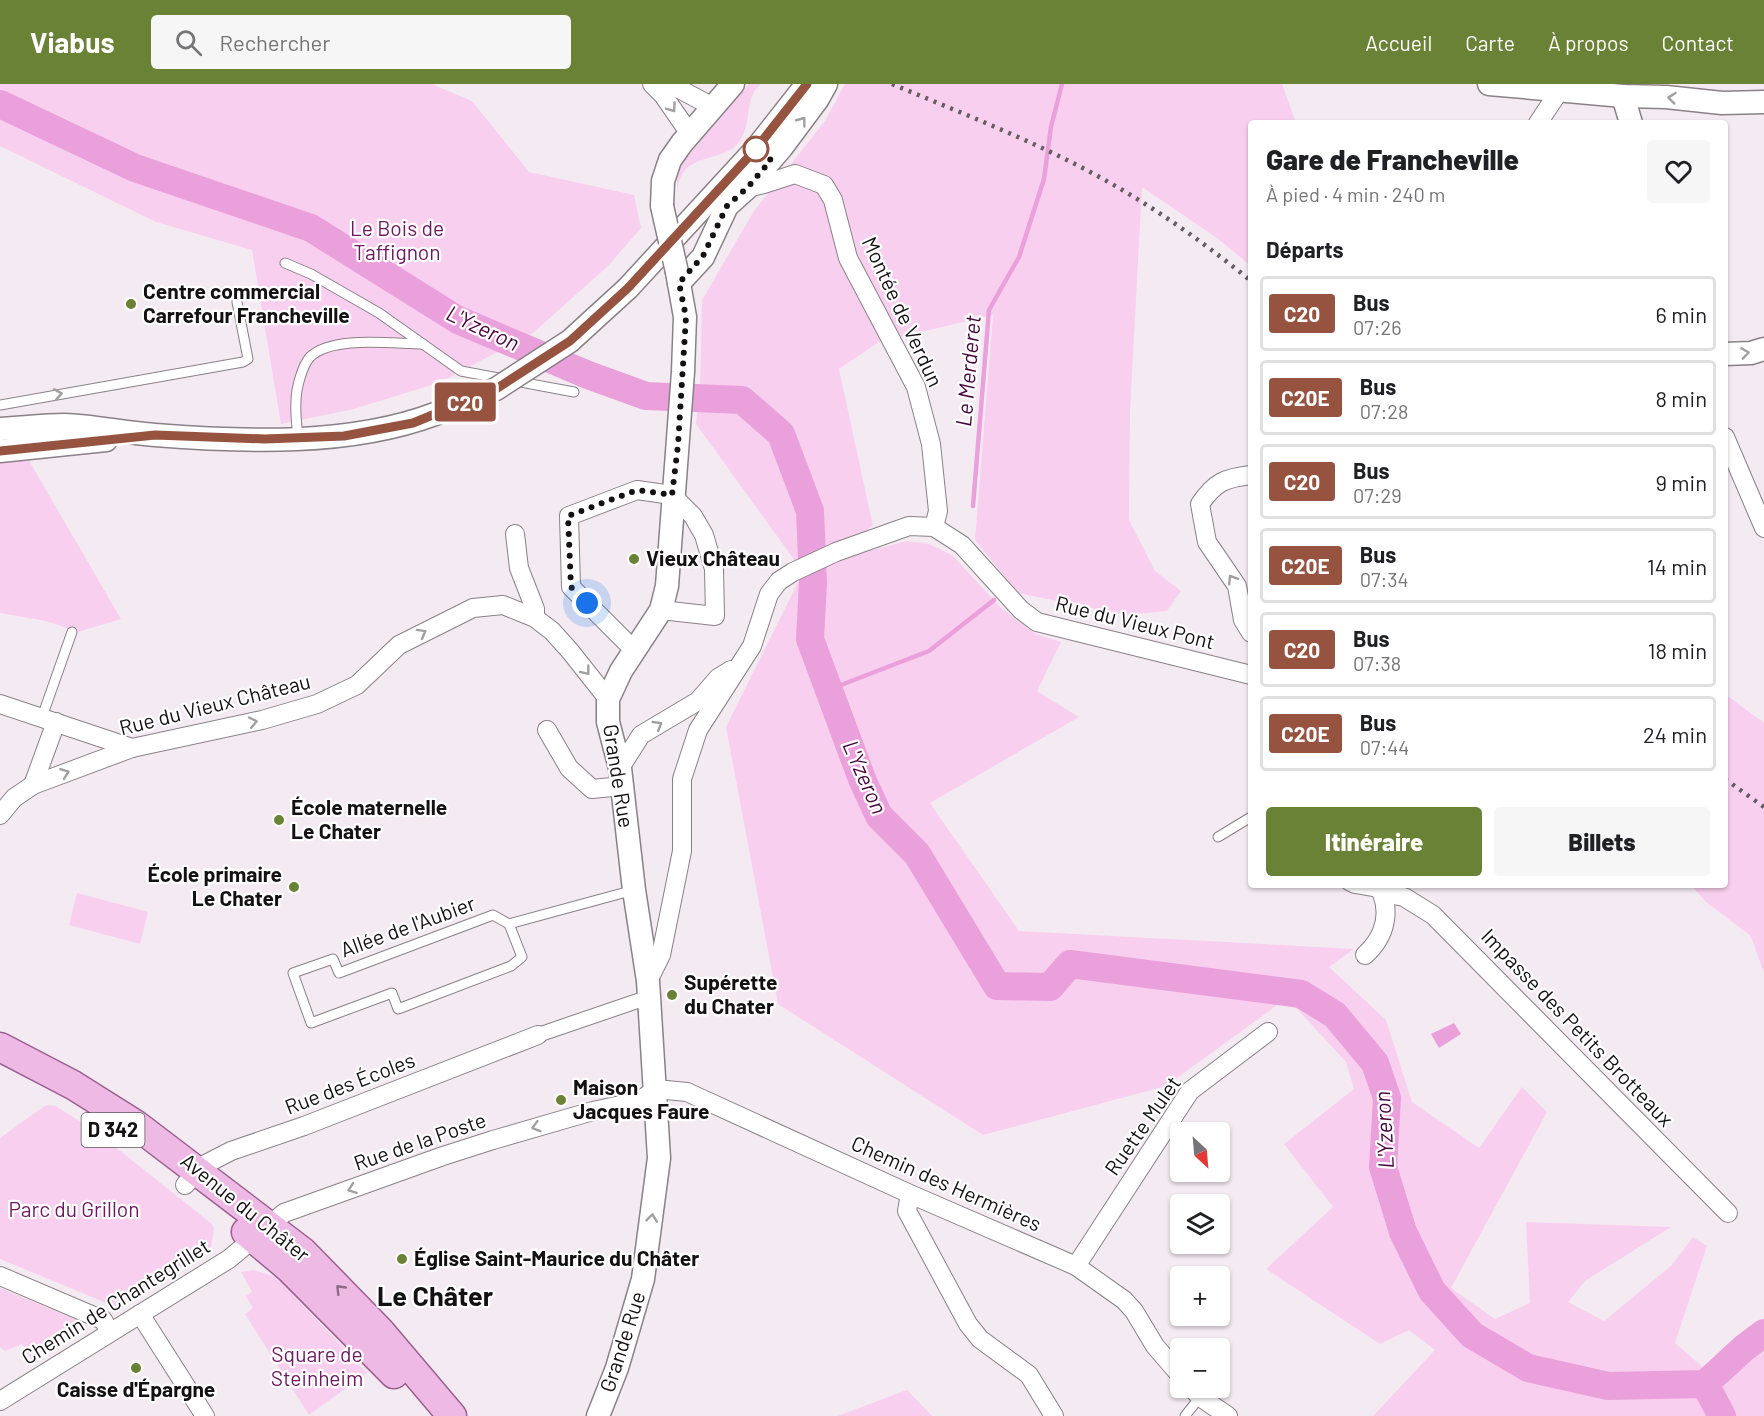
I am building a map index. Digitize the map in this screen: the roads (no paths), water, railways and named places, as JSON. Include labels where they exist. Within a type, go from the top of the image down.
[{"type":"main road","name":"Avenue du Châter","points":[[0,1047],[73,1085],[135,1124],[191,1177],[261,1232],[303,1252],[380,1331],[452,1416]]},
{"type":"main road","name":"Avenue du Châter","points":[[0,1064],[52,1088],[123,1137],[191,1177]]},
{"type":"main road","name":"Avenue du Châter","points":[[261,1232],[289,1268],[387,1366],[433,1416]]},
{"type":"street","points":[[652,84],[663,95],[690,134]]},
{"type":"street","points":[[670,84],[713,107]]},
{"type":"street","name":"Grande Rue","points":[[598,1416],[617,1368],[643,1279],[659,1158],[649,989],[634,890],[621,777],[608,722],[608,699],[621,671],[661,610],[667,586],[686,317],[662,206],[663,181],[670,160],[733,84]]},
{"type":"street","points":[[0,429],[64,425],[155,435],[265,439],[344,436],[413,423],[496,389],[570,341],[628,288],[755,150],[807,84]]},
{"type":"street","points":[[678,278],[703,256],[727,206],[747,188],[782,147],[826,84]]},
{"type":"street","points":[[1489,84],[1563,87],[1623,96],[1666,97],[1722,103],[1764,102]]},
{"type":"street","points":[[1540,120],[1563,87]]},
{"type":"street","points":[[1623,96],[1630,120]]},
{"type":"street","points":[[747,188],[795,174],[782,147]]},
{"type":"street","name":"Montée de Verdun","points":[[795,174],[824,185],[833,200],[848,258],[916,387],[931,444],[938,511],[934,526]]},
{"type":"street","points":[[1728,354],[1751,353],[1764,349]]},
{"type":"street","points":[[0,451],[155,435]]},
{"type":"street","points":[[1728,443],[1764,528]]},
{"type":"street","points":[[1248,476],[1229,478],[1209,490],[1200,504],[1207,542],[1237,586],[1243,620],[1248,628]]},
{"type":"street","points":[[635,651],[571,587],[568,516],[637,490],[673,488],[704,535],[714,569],[716,616],[661,610]]},
{"type":"street","points":[[538,1035],[649,989],[661,955],[682,851],[682,779],[698,730],[752,646],[769,594],[779,581],[836,552],[909,526],[934,526]]},
{"type":"street","name":"Rue du Vieux Pont","points":[[934,526],[962,545],[1021,610],[1037,622],[1248,674]]},
{"type":"street","points":[[515,534],[519,568],[535,609],[535,618]]},
{"type":"street","name":"Rue du Vieux Château","points":[[0,815],[14,798],[33,785],[132,748],[262,720],[317,704],[357,685],[399,645],[474,608],[503,605],[535,618],[552,631],[608,699]]},
{"type":"street","points":[[547,730],[569,768],[592,789],[621,777],[641,735],[698,701],[718,678],[739,665]]},
{"type":"street","points":[[0,704],[132,748]]},
{"type":"street","points":[[33,785],[49,720]]},
{"type":"street","points":[[1365,955],[1373,948],[1381,935],[1386,919],[1386,903],[1380,889]]},
{"type":"street","name":"Impasse des Petits Brotteaux","points":[[1380,889],[1404,897],[1433,915],[1457,937],[1529,1013],[1728,1213]]},
{"type":"street","name":"Ruette Mulet","points":[[1076,1266],[1190,1091],[1268,1032]]},
{"type":"street","name":"Rue des Écoles","points":[[191,1177],[231,1151],[304,1126],[538,1035]]},
{"type":"street","name":"Rue de la Poste","points":[[261,1232],[284,1214],[442,1156],[593,1111],[639,1101],[656,1089]]},
{"type":"street","name":"Chemin des Hermières","points":[[656,1089],[687,1092],[910,1194],[1076,1266],[1124,1299],[1155,1346],[1170,1363]]},
{"type":"street","points":[[910,1194],[907,1211],[969,1324],[980,1339],[1029,1375],[1054,1416]]},
{"type":"street","name":"Chemin de Chantegrillet","points":[[0,1401],[229,1259],[261,1232]]},
{"type":"street","points":[[0,1276],[103,1320],[110,1332]]},
{"type":"street","points":[[140,1314],[205,1416]]},
{"type":"street","points":[[1204,1398],[1228,1416]]},
{"type":"lane","points":[[285,263],[311,274],[379,313],[461,371],[574,392]]},
{"type":"lane","points":[[0,405],[243,362],[248,359],[237,302]]},
{"type":"lane","points":[[298,438],[296,400],[304,368],[311,357],[332,346],[361,342],[423,344]]},
{"type":"lane","points":[[49,720],[72,632]]},
{"type":"lane","points":[[1218,837],[1248,819]]},
{"type":"lane","points":[[1353,888],[1380,889]]},
{"type":"lane","name":"Allée de l'Aubier","points":[[509,924],[522,957],[511,966],[398,1009],[392,993],[311,1023],[293,973],[333,959],[339,973],[493,915],[509,924],[634,890]]},
{"type":"lane","points":[[1185,1416],[1193,1398]]},
{"type":"waterway","name":"Le Merderet","points":[[973,506],[989,310],[1019,257],[1044,179],[1051,127],[1062,84]]},
{"type":"waterway","name":"L'Yzeron","points":[[0,104],[135,168],[311,228],[458,320],[588,375],[646,396],[742,400],[781,434],[810,511],[813,582],[810,639],[862,779],[879,816],[917,854],[997,986],[1050,987],[1070,964],[1301,994],[1335,1015],[1375,1063],[1387,1098],[1383,1167],[1403,1232],[1432,1291],[1472,1335],[1528,1368],[1608,1386],[1705,1384],[1764,1333]]},
{"type":"waterway","name":"Le Merderet","points":[[828,690],[929,651],[994,600]]},
{"type":"waterway","points":[[1705,1384],[1722,1416]]},
{"type":"railway","points":[[892,84],[1031,143],[1085,169],[1148,206],[1248,279]]},
{"type":"railway","points":[[1728,781],[1764,807]]},
{"type":"place","name":"Centre commercial Carrefour Francheville","points":[[131,304]]},
{"type":"place","name":"Vieux Château","points":[[634,559]]},
{"type":"place","name":"École maternelle Le Chater","points":[[279,820]]},
{"type":"place","name":"École primaire Le Chater","points":[[294,887]]},
{"type":"place","name":"Supérette du Chater","points":[[672,995]]},
{"type":"place","name":"Maison Jacques Faure","points":[[561,1100]]},
{"type":"place","name":"Église Saint-Maurice du Châter","points":[[402,1259]]},
{"type":"place","name":"Caisse d'Épargne","points":[[136,1368]]},
{"type":"district","name":"Le Châter","points":[[435,1297]]},
{"type":"park label","name":"Le Bois de Taffignon","points":[[397,241]]},
{"type":"park label","name":"Parc du Grillon","points":[[74,1210]]},
{"type":"park label","name":"Square de Steinheim","points":[[317,1367]]}]
